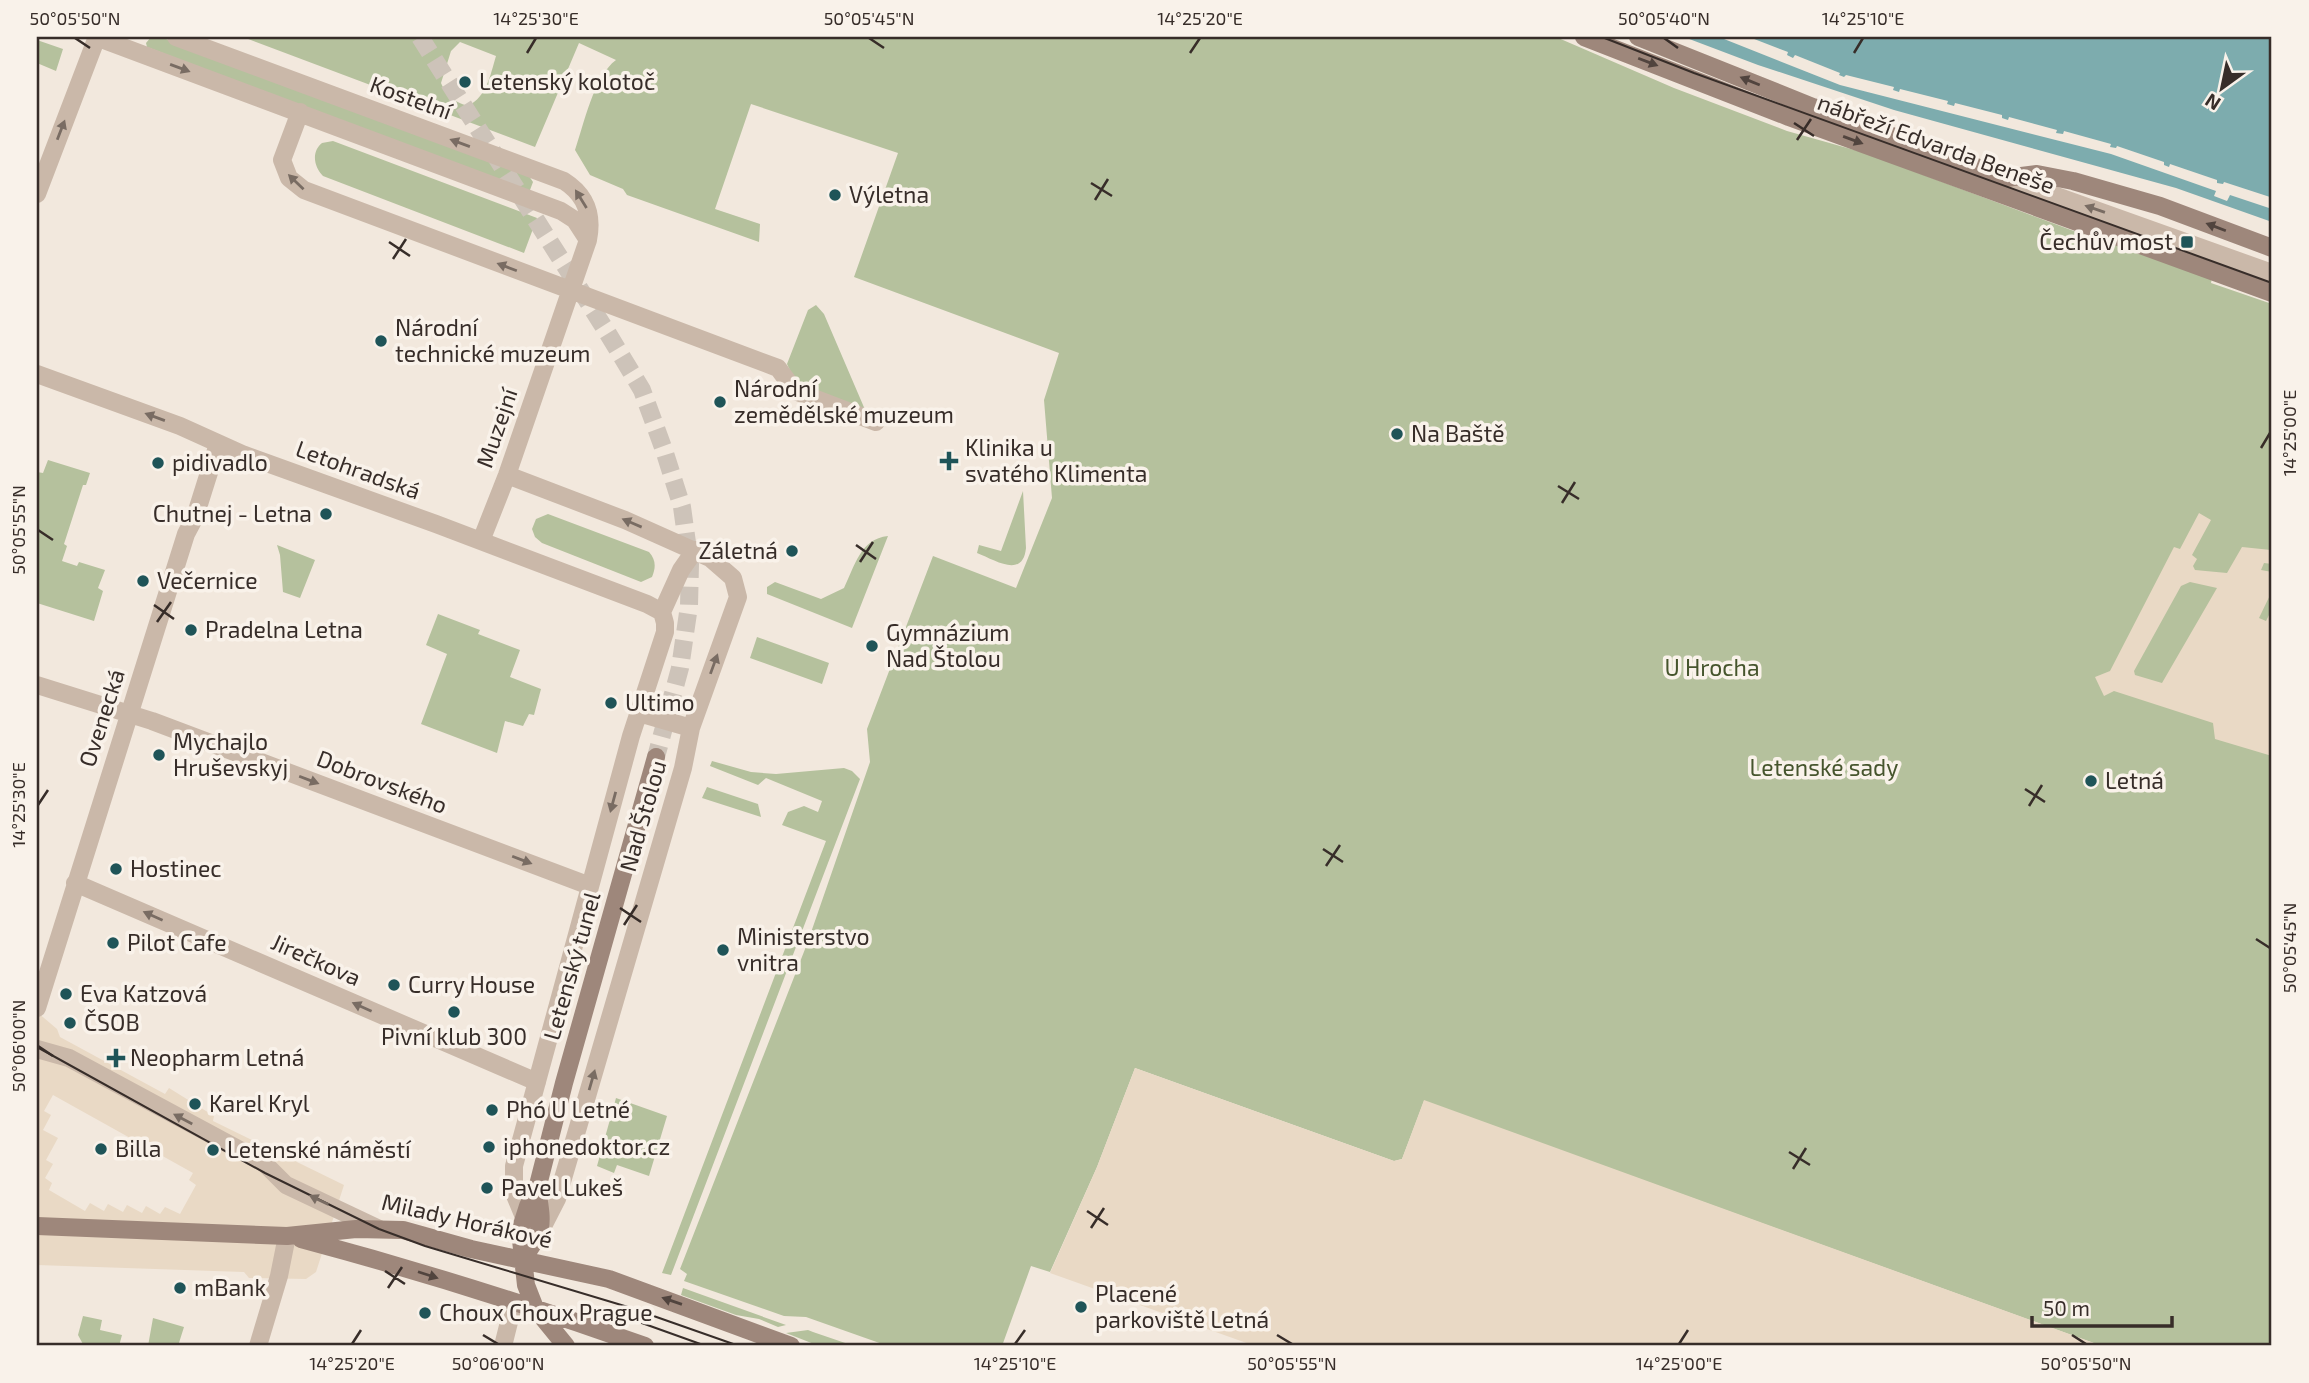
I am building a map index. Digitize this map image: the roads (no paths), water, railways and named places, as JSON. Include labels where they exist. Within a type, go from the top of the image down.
[{"type":"main road","name":"nábřeží Edvarda Beneše","points":[[1584,37],[1789,117],[2272,293]]},
{"type":"main road","name":"nábřeží Edvarda Beneše","points":[[1638,37],[1813,107],[2006,178],[2037,174],[2073,181],[2160,205],[2272,248]]},
{"type":"main road","name":"Letenský tunel","points":[[535,1308],[526,1285],[520,1231],[537,1189],[564,1083],[656,757]]},
{"type":"main road","name":"Letenský tunel","points":[[537,1189],[541,1225],[538,1236]]},
{"type":"main road","points":[[37,1226],[287,1236],[379,1229]]},
{"type":"main road","name":"Milady Horákové","points":[[379,1229],[403,1230],[609,1279],[791,1346]]},
{"type":"main road","points":[[287,1236],[386,1262],[535,1308],[645,1346]]},
{"type":"main road","points":[[522,1260],[538,1236]]},
{"type":"main road","points":[[535,1308],[566,1346]]},
{"type":"street","points":[[37,194],[97,37],[561,211],[575,220],[588,240]]},
{"type":"street","name":"Kostelní","points":[[176,37],[564,181],[580,194],[590,221],[588,240],[570,290]]},
{"type":"street","points":[[300,113],[282,160],[289,178],[304,190],[778,368],[795,391],[876,422]]},
{"type":"street","name":"nábřeží Edvarda Beneše","points":[[2006,178],[2272,273]]},
{"type":"street","name":"Muzejní","points":[[481,541],[507,475],[570,290]]},
{"type":"street","name":"Letohradská","points":[[37,374],[180,426],[218,444],[481,541],[662,612]]},
{"type":"street","name":"Ovenecká","points":[[37,1008],[186,534],[195,517],[218,444]]},
{"type":"street","points":[[507,475],[695,550]]},
{"type":"street","name":"Nad Štolou","points":[[524,1217],[513,1193],[514,1167],[631,736],[664,632],[662,612],[681,570],[695,550],[729,572],[736,583],[738,597],[691,729],[683,768],[557,1199],[538,1236]]},
{"type":"street","name":"Dobrovského","points":[[37,685],[130,714],[590,886]]},
{"type":"street","points":[[639,713],[691,729]]},
{"type":"street","name":"Jirečkova","points":[[75,883],[537,1082]]},
{"type":"street","name":"Milady Horákové","points":[[37,1049],[69,1058],[264,1163],[286,1185],[379,1229]]},
{"type":"street","points":[[258,1346],[279,1276],[287,1236]]},
{"type":"street","points":[[503,1346],[514,1302]]},
{"type":"water","points":[[1684,37],[2272,37],[2272,222],[2176,188],[1894,110],[1758,65]]},
{"type":"tunnel","points":[[420,37],[642,390],[664,450],[682,507],[690,564],[689,606],[680,668],[656,757]]},
{"type":"tram line","points":[[1602,37],[2272,283]]},
{"type":"tram line","points":[[37,1047],[265,1173],[379,1229],[425,1246],[628,1307],[739,1346]]},
{"type":"tram line","points":[[639,1322],[706,1346]]},
{"type":"place","name":"Letenský kolotoč","points":[[465,82]]},
{"type":"place","name":"Výletna","points":[[835,195]]},
{"type":"place","name":"Čechův most","points":[[2187,242]]},
{"type":"place","name":"Národní technické muzeum","points":[[381,341]]},
{"type":"place","name":"Národní zemědělské muzeum","points":[[720,402]]},
{"type":"place","name":"Na Baště","points":[[1397,434]]},
{"type":"place","name":"Klinika u svatého Klimenta","points":[[949,461]]},
{"type":"place","name":"pidivadlo","points":[[158,463]]},
{"type":"place","name":"Chutnej - Letna","points":[[326,514]]},
{"type":"place","name":"Záletná","points":[[792,551]]},
{"type":"place","name":"Večernice","points":[[143,581]]},
{"type":"place","name":"Pradelna Letna","points":[[191,630]]},
{"type":"place","name":"Gymnázium Nad Štolou","points":[[872,646]]},
{"type":"place","name":"Ultimo","points":[[611,703]]},
{"type":"place","name":"Mychajlo Hruševskyj","points":[[159,755]]},
{"type":"place","name":"Letná","points":[[2091,781]]},
{"type":"place","name":"Hostinec","points":[[116,869]]},
{"type":"place","name":"Pilot Cafe","points":[[113,943]]},
{"type":"place","name":"Ministerstvo vnitra","points":[[723,950]]},
{"type":"place","name":"Curry House","points":[[394,985]]},
{"type":"place","name":"Eva Katzová","points":[[66,994]]},
{"type":"place","name":"Pivní klub 300","points":[[454,1012]]},
{"type":"place","name":"ČSOB","points":[[70,1023]]},
{"type":"place","name":"Neopharm Letná","points":[[116,1058]]},
{"type":"place","name":"Karel Kryl","points":[[195,1104]]},
{"type":"place","name":"Phó U Letné","points":[[492,1110]]},
{"type":"place","name":"iphonedoktor.cz","points":[[489,1147]]},
{"type":"place","name":"Billa","points":[[101,1149]]},
{"type":"place","name":"Letenské náměstí","points":[[213,1150]]},
{"type":"place","name":"Pavel Lukeš","points":[[487,1188]]},
{"type":"place","name":"mBank","points":[[180,1288]]},
{"type":"place","name":"Placené parkoviště Letná","points":[[1081,1307]]},
{"type":"place","name":"Choux Choux Prague","points":[[425,1313]]},
{"type":"park label","name":"U Hrocha","points":[[1712,668]]},
{"type":"park label","name":"Letenské sady","points":[[1824,768]]}]
